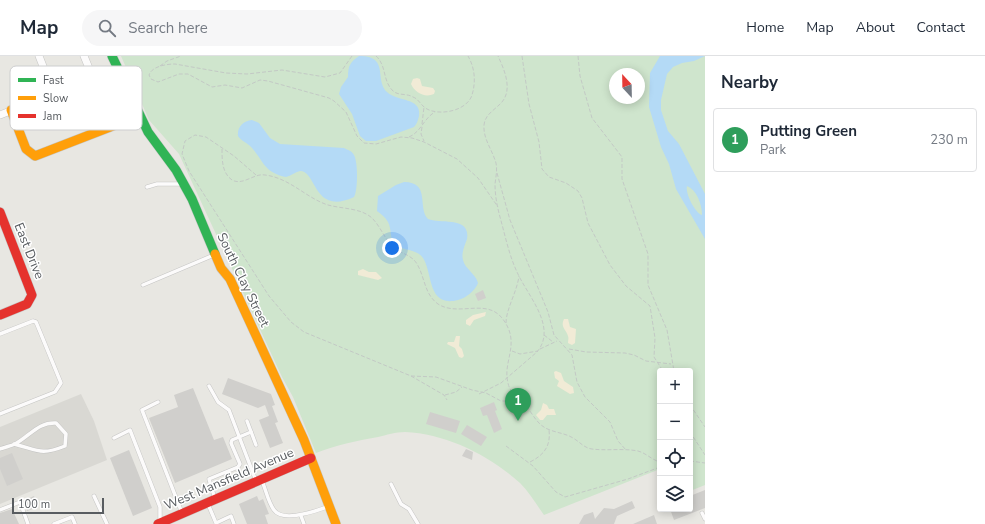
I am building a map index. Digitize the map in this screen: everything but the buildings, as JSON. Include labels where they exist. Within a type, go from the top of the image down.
[{"type":"street","points":[[39,56],[43,66]]},
{"type":"street","points":[[84,56],[88,66]]},
{"type":"street","name":"South Clay Street","points":[[112,56],[118,66]]},
{"type":"street","points":[[0,115],[10,110]]},
{"type":"street","name":"South Clay Street","points":[[142,119],[148,132],[170,160],[184,184],[220,268],[230,279],[235,289],[311,458],[336,524]]},
{"type":"street","points":[[19,130],[26,149],[29,153],[35,156],[102,130]]},
{"type":"street","name":"East Drive","points":[[0,212],[31,291],[31,299],[22,306],[0,315]]},
{"type":"street","name":"West Mansfield Avenue","points":[[159,524],[311,458]]},
{"type":"lane","points":[[147,187],[157,184],[184,184]]},
{"type":"lane","points":[[143,285],[215,254]]},
{"type":"lane","points":[[0,334],[32,321],[36,322],[61,383],[55,392],[0,414]]},
{"type":"lane","points":[[209,386],[218,402],[229,410],[239,437],[274,510],[279,514],[301,516],[329,506]]},
{"type":"lane","points":[[158,402],[142,410],[182,514]]},
{"type":"lane","points":[[247,421],[256,445]]},
{"type":"lane","points":[[0,449],[14,444],[38,426],[47,422],[56,423],[66,434],[65,446],[51,450],[34,451],[14,444]]},
{"type":"lane","points":[[114,438],[130,430],[160,507],[159,524]]},
{"type":"lane","points":[[234,524],[231,516],[214,524],[208,481],[209,479],[240,464],[231,443],[232,440],[251,432]]},
{"type":"lane","points":[[391,484],[401,504],[409,509],[418,524]]},
{"type":"lane","points":[[94,496],[107,524]]},
{"type":"lane","points":[[0,510],[20,502],[28,524]]},
{"type":"lane","points":[[702,513],[705,519]]},
{"type":"lane","points":[[301,516],[304,524]]},
{"type":"lane","points":[[54,524],[72,517],[75,524]]},
{"type":"path","points":[[160,67],[167,61],[181,56]]},
{"type":"path","points":[[352,56],[340,73],[329,77],[282,70],[239,74],[175,64],[160,67],[149,72],[150,77],[155,82],[179,74],[188,74],[197,78],[209,87],[228,86],[239,89],[264,80],[329,98],[343,107],[359,138],[368,144],[414,135],[428,116],[436,112],[459,108],[470,99],[473,90],[474,70],[468,56]]},
{"type":"path","points":[[376,56],[384,66],[386,80],[392,90],[397,94],[414,97],[424,107],[436,112]]},
{"type":"path","points":[[498,56],[505,74],[507,90],[502,102],[488,114],[484,127],[488,144],[496,161],[495,184],[498,207],[519,276],[540,315],[544,335],[539,350]]},
{"type":"path","points":[[522,56],[529,104],[540,142],[542,169],[549,177],[566,183],[578,191],[582,198],[588,223],[610,265],[626,286],[650,306],[656,362],[661,368]]},
{"type":"path","points":[[578,56],[580,76],[591,115],[596,124],[616,148],[622,159],[624,184],[647,249],[649,264],[648,285],[667,330],[673,368]]},
{"type":"path","points":[[424,107],[422,126],[424,142]]},
{"type":"path","points":[[256,175],[234,156],[222,149],[210,139],[195,135],[185,141],[182,149],[183,159],[189,171],[265,291],[295,326],[304,332],[411,376],[444,395],[447,400]]},
{"type":"path","points":[[409,137],[424,142],[457,159],[469,168],[478,178],[498,207]]},
{"type":"path","points":[[222,149],[224,167],[231,179],[242,181],[256,175],[265,174],[287,182],[324,203],[368,215],[378,225],[394,248],[414,260],[419,268],[427,291],[440,305],[465,310],[480,308],[491,309],[499,314],[506,324],[510,334],[511,351],[507,378],[509,386],[519,401],[526,406],[536,420],[549,430],[573,438],[588,448],[642,452],[657,460]]},
{"type":"path","points":[[496,172],[510,220],[548,312],[552,333],[558,341],[568,349],[574,359],[577,382],[585,397],[610,422],[618,441],[626,450]]},
{"type":"path","points":[[506,324],[517,289],[519,276]]},
{"type":"path","points":[[544,335],[554,342]]},
{"type":"path","points":[[479,394],[497,386],[539,350],[558,341]]},
{"type":"path","points":[[568,349],[586,352],[630,354],[646,361],[672,364]]},
{"type":"path","points":[[511,351],[520,354],[539,350]]},
{"type":"path","points":[[411,376],[431,376],[462,387],[482,392],[501,401],[519,401]]},
{"type":"path","points":[[444,395],[456,392],[462,387]]},
{"type":"path","points":[[693,409],[705,427]]},
{"type":"path","points":[[530,463],[548,448],[549,430]]},
{"type":"path","points":[[693,437],[705,455]]},
{"type":"path","points":[[506,446],[530,463],[556,492],[565,497],[628,479],[657,468]]},
{"type":"path","points":[[693,461],[705,463]]},
{"type":"shaded area","points":[[81,394],[94,421],[107,460],[0,504],[0,427]]},
{"type":"green space","points":[[121,56],[705,56],[705,485],[693,490],[693,368],[657,368],[657,470],[544,515],[520,483],[508,473],[481,455],[467,448],[436,437],[398,432],[346,444],[316,453],[293,397],[282,377],[179,154],[149,120],[142,104],[142,66],[125,66]]},
{"type":"sand","points":[[413,79],[420,79],[422,86],[433,88],[435,91],[434,94],[424,95],[415,90],[411,84]]},
{"type":"sand","points":[[363,269],[369,272],[376,272],[382,278],[378,280],[358,275],[358,271]]},
{"type":"sand","points":[[486,312],[485,316],[474,320],[470,326],[466,324],[466,320],[473,315]]},
{"type":"sand","points":[[564,319],[568,319],[570,327],[576,329],[575,343],[572,345],[568,343],[568,337],[563,326]]},
{"type":"sand","points":[[456,336],[460,336],[459,346],[462,349],[464,356],[462,358],[459,357],[455,348],[447,344],[448,342],[454,342]]},
{"type":"sand","points":[[556,371],[561,373],[564,381],[573,387],[574,393],[570,394],[557,386],[559,381],[555,378],[554,372]]},
{"type":"sand","points":[[543,403],[547,405],[549,409],[554,409],[556,415],[547,415],[543,420],[540,420],[536,415],[541,410]]},
{"type":"water","points":[[359,56],[369,57],[375,60],[380,69],[383,87],[387,92],[417,106],[419,116],[414,127],[376,141],[366,141],[360,136],[352,114],[339,94],[341,87],[348,77],[350,65],[353,60]]},
{"type":"water","points":[[660,56],[705,56],[673,67],[667,74],[661,100],[661,110],[668,131],[679,144],[705,194],[705,239],[676,189],[669,164],[661,147],[649,107],[650,73]],"holes":[[[687,186],[691,188],[698,198],[702,215],[696,211],[689,198]]]},
{"type":"water","points":[[252,120],[259,123],[270,138],[280,144],[344,148],[351,152],[355,159],[357,170],[357,182],[354,197],[341,201],[331,201],[323,197],[306,173],[300,171],[286,177],[269,170],[252,148],[238,136],[238,130],[241,125]]},
{"type":"water","points":[[404,182],[412,183],[418,186],[421,191],[423,209],[428,219],[460,224],[467,232],[463,260],[478,283],[470,294],[464,298],[448,301],[441,299],[436,294],[423,258],[417,253],[399,247],[394,243],[391,237],[388,222],[377,211],[378,196]]},
{"type":"traffic: fast","points":[[112,56],[117,66]]},
{"type":"traffic: fast","points":[[142,119],[148,132],[176,170],[192,199],[215,254]]},
{"type":"traffic: slow","points":[[19,130],[26,149],[35,156],[102,130]]},
{"type":"traffic: slow","points":[[215,254],[221,268],[230,279],[304,440],[336,524]]},
{"type":"traffic: jam","points":[[0,212],[32,295],[27,304],[0,315]]},
{"type":"traffic: jam","points":[[158,524],[311,458]]},
{"type":"place","name":"Putting Green","points":[[518,421]]}]
